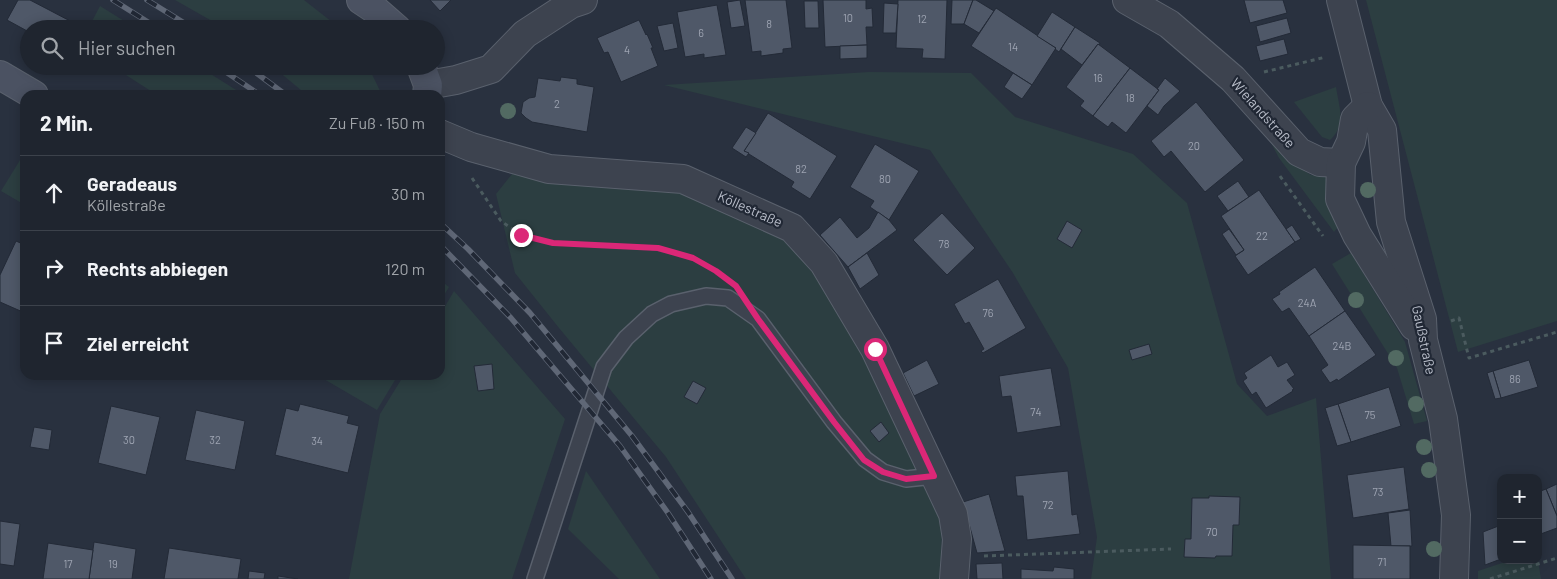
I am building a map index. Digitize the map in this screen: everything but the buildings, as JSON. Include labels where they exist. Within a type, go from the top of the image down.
[{"type":"main road","points":[[361,0],[387,20]]},
{"type":"main road","points":[[0,75],[26,90]]},
{"type":"street","points":[[426,82],[456,80],[491,70],[525,34],[571,4],[583,0]]},
{"type":"street","name":"Wielandstraße","points":[[1127,0],[1169,24],[1233,79],[1299,152],[1320,162],[1341,163]]},
{"type":"street","name":"Gaußstraße","points":[[1341,0],[1368,106],[1382,130],[1391,222],[1422,319],[1423,340],[1443,418],[1456,515],[1454,579]]},
{"type":"street","points":[[1368,106],[1355,119],[1350,142],[1341,163],[1340,199],[1354,229],[1423,340]]},
{"type":"street","name":"Köllestraße","points":[[445,136],[471,148],[549,169],[683,179],[792,228],[824,264],[875,349],[953,514],[958,539],[955,568]]},
{"type":"lane","points":[[535,579],[604,367],[626,338],[652,314],[671,304],[706,296],[728,298],[758,319],[864,460],[883,472],[906,479],[934,476]]},
{"type":"path","points":[[1233,79],[1327,57]]},
{"type":"path","points":[[469,175],[501,221],[521,235],[553,243],[658,248],[693,258],[723,276]]},
{"type":"path","points":[[1459,318],[1469,358],[1557,332]]},
{"type":"path","points":[[955,568],[1170,549]]},
{"type":"path","points":[[1490,579],[1557,558]]},
{"type":"shaded area","points":[[175,0],[304,0],[330,20],[210,20]]},
{"type":"shaded area","points":[[1366,0],[1557,0],[1557,321],[1458,352]]},
{"type":"shaded area","points":[[100,6],[123,20],[93,20]]},
{"type":"shaded area","points":[[869,72],[971,73],[1015,117],[1133,154],[1187,203],[1237,384],[1267,416],[1316,398],[1331,579],[1091,579],[1097,537],[1068,368],[1013,273],[930,150],[664,85]]},
{"type":"shaded area","points":[[126,75],[212,75],[236,90],[149,90]]},
{"type":"shaded area","points":[[283,75],[372,75],[380,90],[301,90]]},
{"type":"shaded area","points":[[1336,87],[1340,122],[1339,128],[1330,140],[1322,137],[1294,102]]},
{"type":"shaded area","points":[[1269,139],[1291,162],[1311,175],[1329,177],[1339,226],[1334,232],[1279,158]]},
{"type":"shaded area","points":[[20,160],[20,202],[1,191]]},
{"type":"shaded area","points":[[512,174],[678,185],[790,234],[866,354],[943,516],[940,579],[746,579],[666,457],[515,273],[496,194]]},
{"type":"shaded area","points":[[1351,253],[1405,342],[1427,421],[1414,424],[1397,368],[1332,264]]},
{"type":"shaded area","points":[[445,284],[449,287],[445,294]]},
{"type":"shaded area","points":[[454,291],[565,419],[512,579],[349,579],[380,414],[401,380],[445,380],[445,306]]},
{"type":"shaded area","points":[[326,380],[395,380],[377,410]]},
{"type":"shaded area","points":[[586,471],[660,579],[619,579],[568,529]]},
{"type":"shaded area","points":[[1499,564],[1539,564],[1541,579],[1478,579],[1478,571]]},
{"type":"railway","points":[[113,0],[145,20]]},
{"type":"railway","points":[[147,0],[179,20]]},
{"type":"railway","points":[[230,75],[253,90]]},
{"type":"railway","points":[[259,75],[279,90]]},
{"type":"railway","points":[[445,228],[530,313],[632,436],[688,512],[732,579]]},
{"type":"railway","points":[[445,250],[511,318],[620,446],[668,513],[711,579]]},
{"type":"route","points":[[521,235],[553,243],[658,248],[693,258],[716,271],[736,286],[758,319],[864,460],[883,472],[906,479],[934,476],[875,349]]}]
